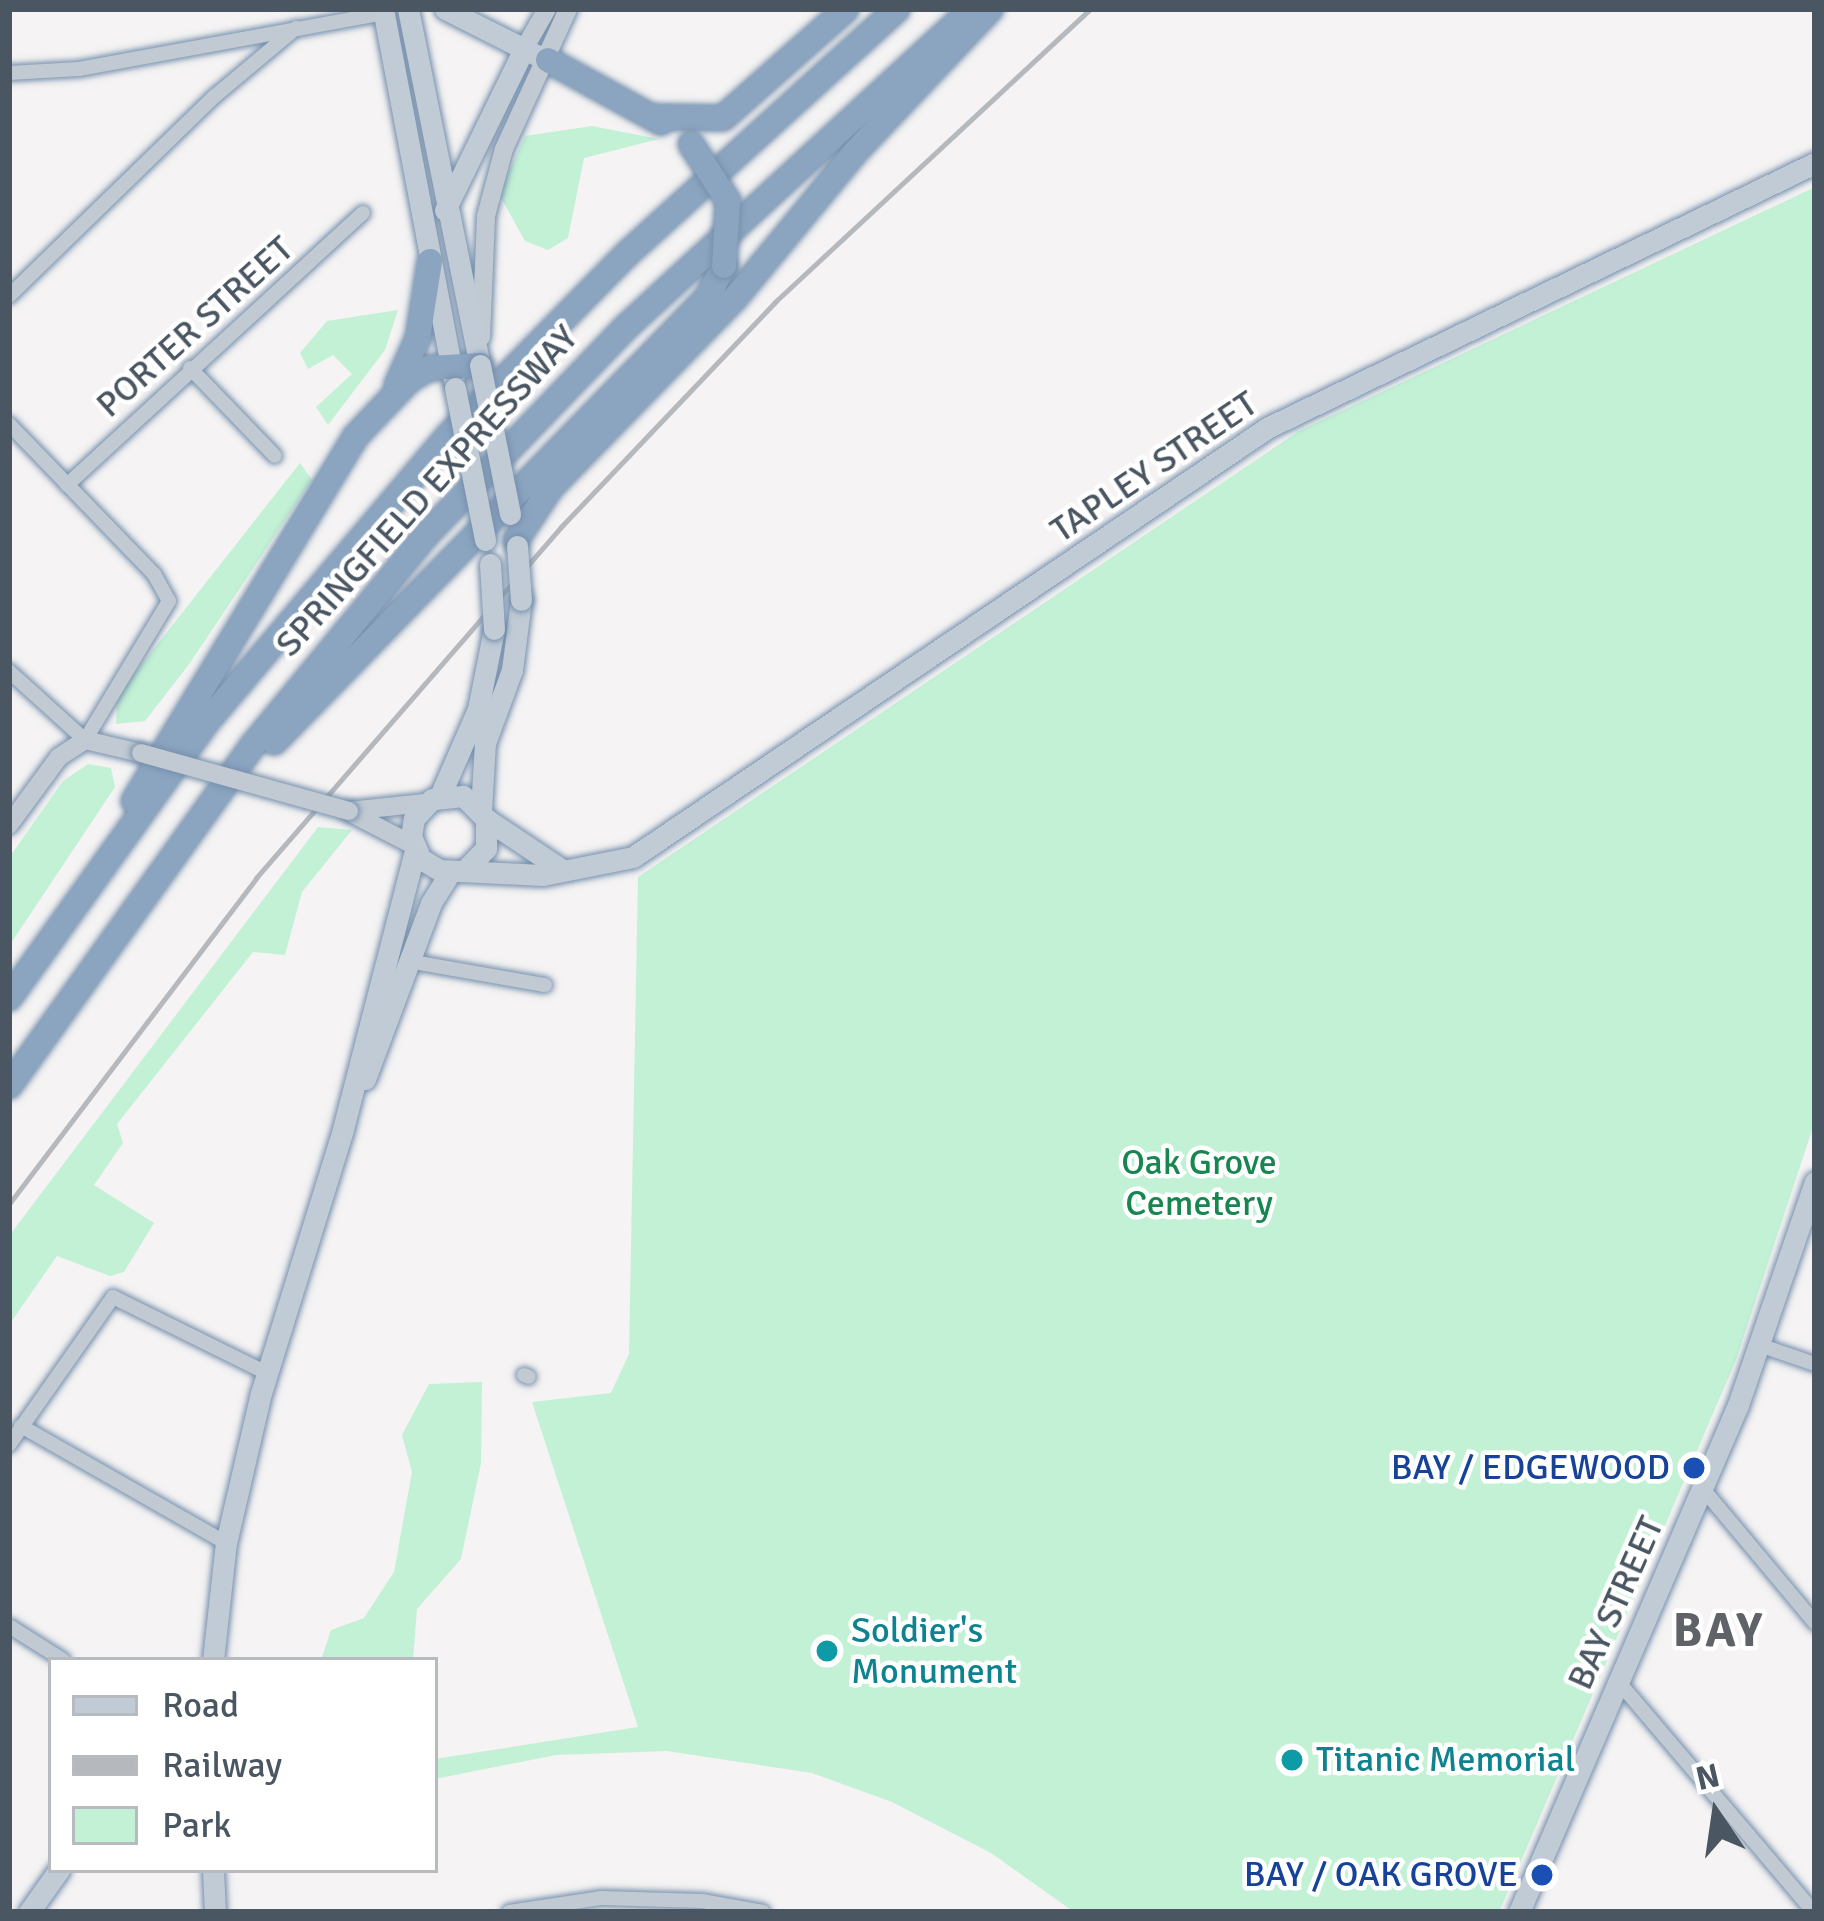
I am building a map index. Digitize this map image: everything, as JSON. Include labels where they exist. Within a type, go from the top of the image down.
[{"type":"highway","points":[[652,117],[723,118],[846,9]]},
{"type":"highway","name":"SPRINGFIELD EXPRESSWAY","points":[[9,998],[208,719],[449,435],[628,253],[897,9]]},
{"type":"highway","name":"SPRINGFIELD EXPRESSWAY","points":[[9,1086],[179,846],[316,665],[546,406],[972,9]]},
{"type":"highway","points":[[514,533],[551,487],[734,299],[855,152],[990,9]]},
{"type":"highway","points":[[179,846],[707,298],[724,266],[728,201],[691,144],[652,117],[536,54]]},
{"type":"highway","points":[[91,882],[306,509],[395,388],[418,338],[430,261]]},
{"type":"highway","points":[[395,388],[480,365]]},
{"type":"main road","points":[[343,1129],[414,962],[430,903],[458,870],[486,848],[485,743],[512,670],[521,600],[514,533],[408,9]]},
{"type":"main road","points":[[430,261],[447,206],[536,54],[446,9]]},
{"type":"main road","points":[[213,1657],[226,1543],[267,1373],[343,1129],[414,847],[414,818],[433,800],[478,710],[494,629],[490,564],[384,11]]},
{"type":"main road","name":"TAPLEY STREET","points":[[458,870],[595,870],[661,840],[1267,428],[1815,163]]},
{"type":"main road","points":[[433,800],[463,796],[561,869]]},
{"type":"main road","points":[[414,847],[458,870]]},
{"type":"main road","name":"BAY STREET","points":[[1522,1910],[1807,1239],[1815,1183]]},
{"type":"main road","points":[[29,1912],[56,1873]]},
{"type":"main road","points":[[213,1873],[215,1912]]},
{"type":"street","points":[[480,365],[486,216],[547,9]]},
{"type":"street","points":[[536,54],[568,9]]},
{"type":"street","points":[[9,73],[79,69],[384,11]]},
{"type":"street","points":[[9,296],[215,96],[296,28]]},
{"type":"street","name":"PORTER STREET","points":[[67,485],[363,213]]},
{"type":"street","points":[[190,368],[275,456]]},
{"type":"street","points":[[9,424],[154,574],[169,601],[166,614],[115,681],[85,740],[59,757],[9,825]]},
{"type":"street","points":[[9,671],[85,740],[349,812],[414,847]]},
{"type":"street","points":[[349,812],[433,800]]},
{"type":"street","points":[[414,962],[545,985]]},
{"type":"street","points":[[9,1445],[113,1297],[267,1373]]},
{"type":"street","points":[[1762,1346],[1815,1364]]},
{"type":"street","points":[[21,1426],[226,1543]]},
{"type":"street","points":[[1703,1489],[1815,1623]]},
{"type":"street","points":[[9,1626],[58,1657]]},
{"type":"street","points":[[1617,1680],[1814,1912]]},
{"type":"street","points":[[509,1912],[568,1900],[763,1912]]},
{"type":"green space","points":[[592,126],[659,139],[584,158],[568,238],[548,250],[525,241],[499,194],[525,136]]},
{"type":"green space","name":"Oak Grove Cemetery","points":[[1815,187],[1815,1121],[1736,1360],[1499,1912],[1074,1912],[991,1853],[892,1802],[812,1773],[667,1751],[556,1755],[438,1778],[438,1759],[638,1727],[532,1402],[611,1393],[629,1354],[638,877],[1299,431]]},
{"type":"green space","points":[[398,310],[385,350],[328,425],[316,407],[352,374],[333,355],[308,369],[300,353],[327,321]]},
{"type":"green space","points":[[300,463],[312,480],[190,663],[145,721],[116,724],[117,701],[134,674]]},
{"type":"green space","points":[[88,764],[111,768],[115,787],[9,946],[9,858],[63,781]]},
{"type":"green space","points":[[318,827],[352,830],[302,892],[285,955],[253,952],[117,1124],[123,1143],[94,1185],[154,1223],[124,1272],[110,1276],[57,1256],[9,1325],[9,1236]]},
{"type":"green space","points":[[482,1382],[481,1463],[461,1559],[417,1609],[413,1657],[322,1657],[331,1630],[364,1618],[394,1572],[412,1472],[402,1435],[429,1384]]},
{"type":"railway","points":[[9,1204],[256,878],[561,527],[775,302],[1090,9]]},
{"type":"place","name":"BAY / EDGEWOOD","points":[[1694,1468]]},
{"type":"place","name":"Soldier's Monument","points":[[827,1651]]},
{"type":"place","name":"Titanic Memorial","points":[[1292,1760]]},
{"type":"place","name":"BAY / OAK GROVE","points":[[1542,1875]]},
{"type":"district","name":"BAY","points":[[1719,1631]]}]
